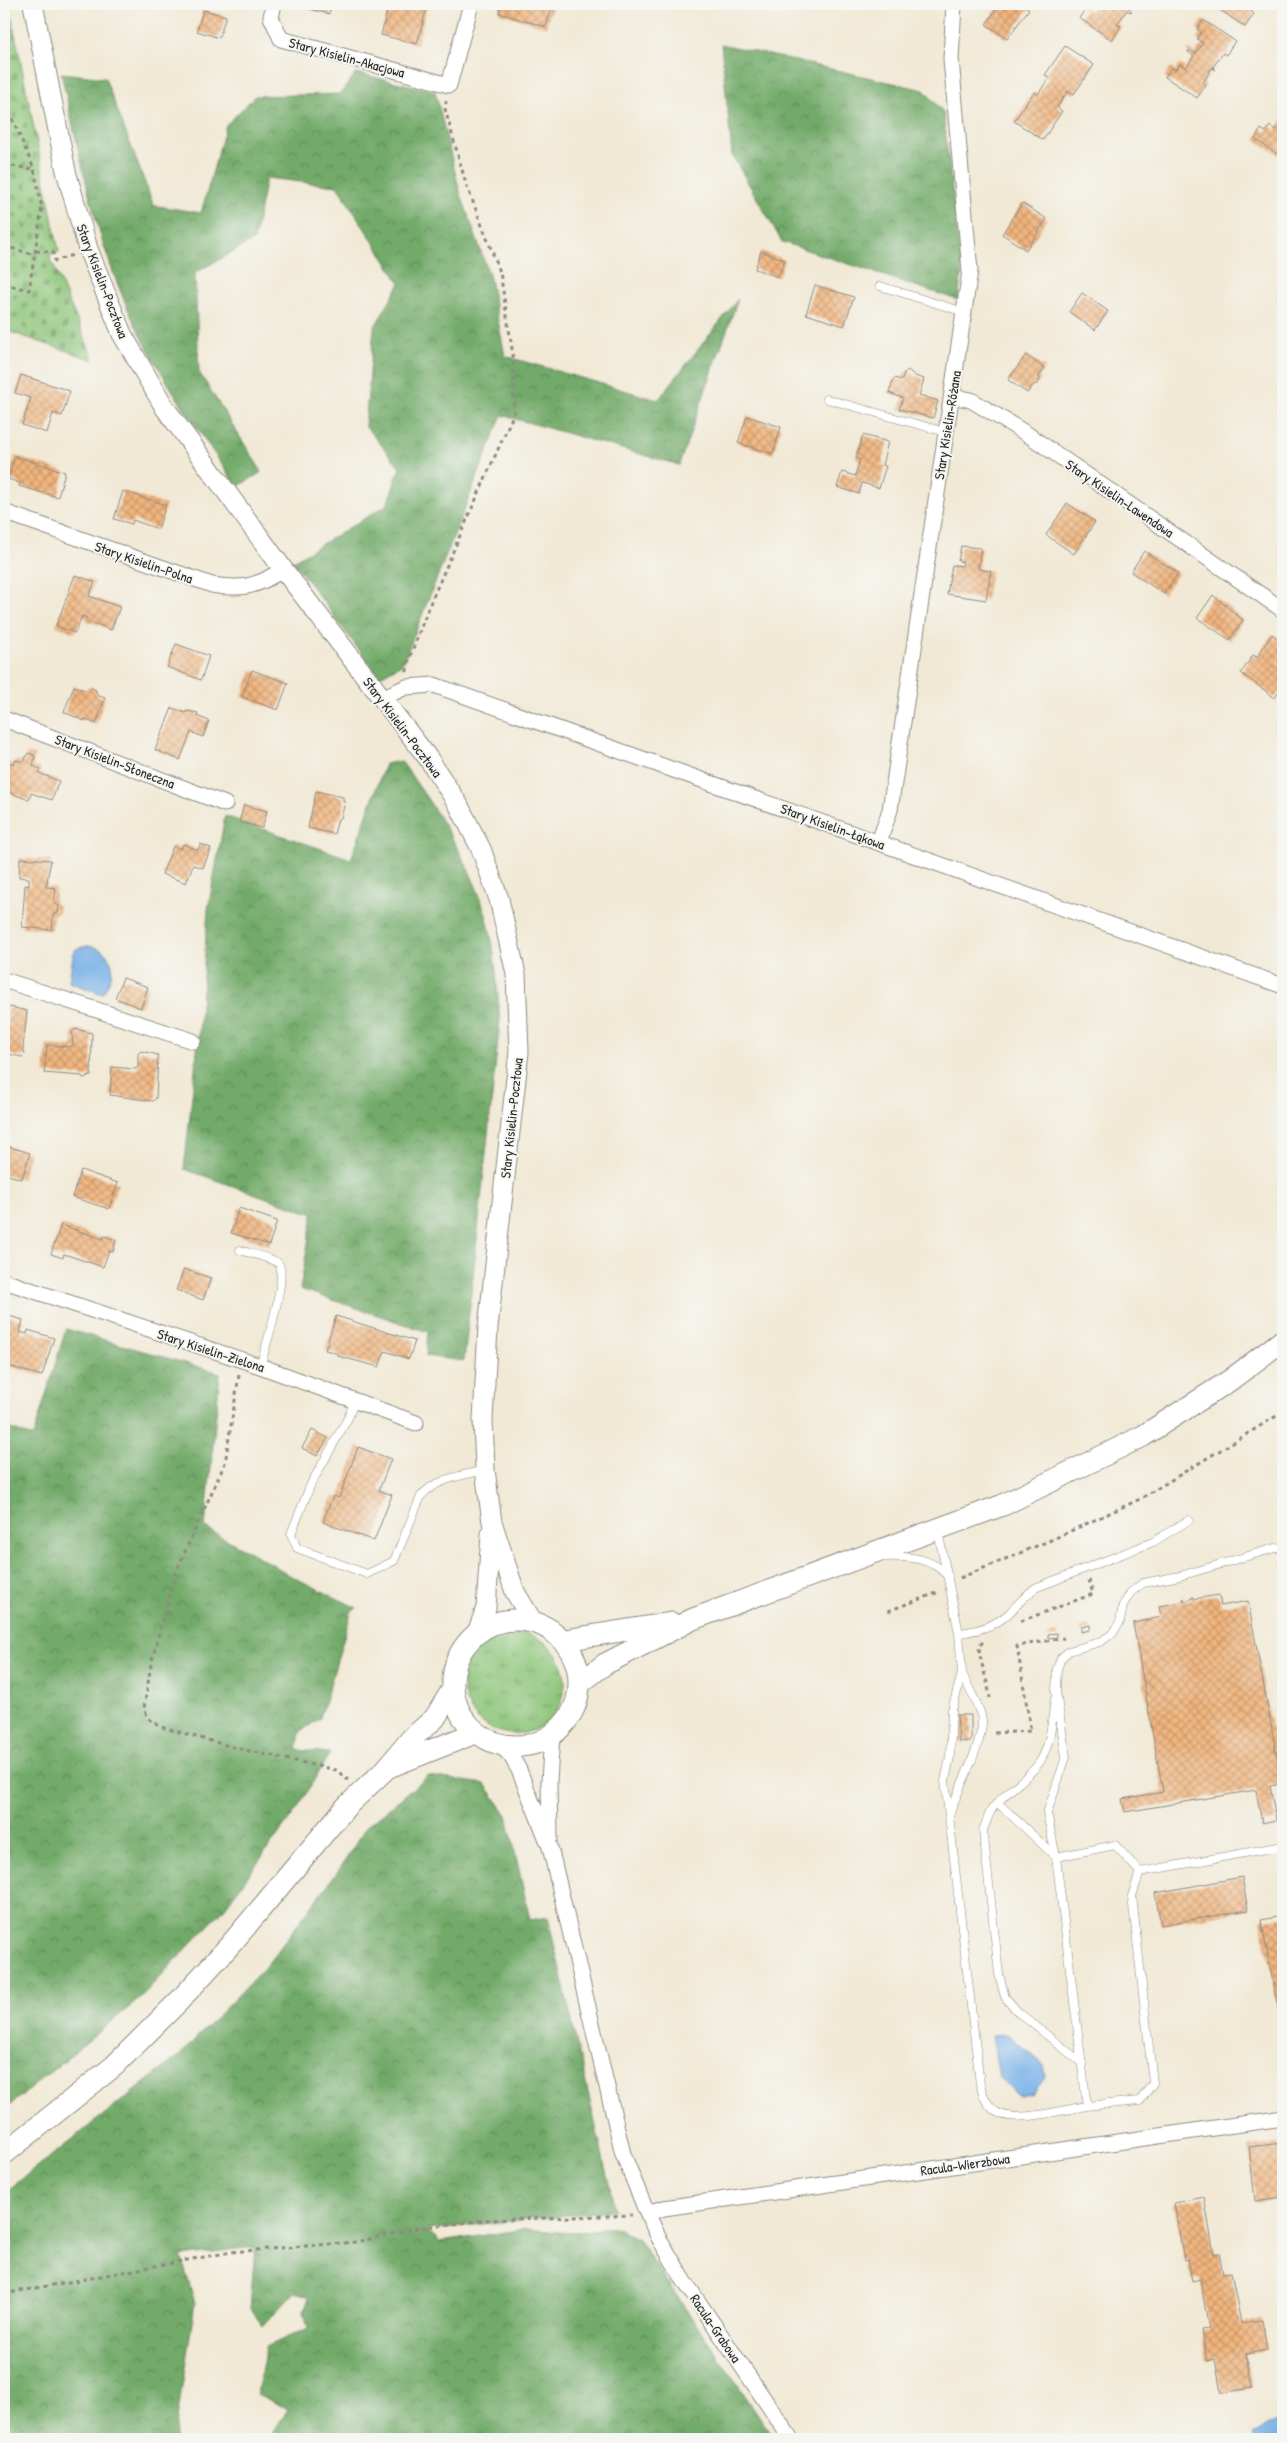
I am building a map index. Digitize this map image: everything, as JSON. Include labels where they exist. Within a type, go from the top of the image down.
[{"type":"main road","points":[[579,1684],[605,1664],[693,1619],[1003,1505],[1143,1436],[1229,1381],[1283,1340]]},
{"type":"main road","points":[[515,1619],[532,1622],[547,1627],[565,1640],[578,1667],[579,1684],[575,1704],[570,1716],[552,1735],[529,1746],[512,1747],[484,1739],[460,1716],[452,1690],[453,1671],[458,1657],[466,1644],[477,1633],[501,1622],[515,1619]]},
{"type":"main road","points":[[565,1640],[693,1619]]},
{"type":"main road","points":[[4,2154],[114,2066],[179,2001],[231,1944],[362,1791],[387,1768],[411,1739],[435,1718],[452,1690]]},
{"type":"main road","points":[[387,1768],[475,1732]]},
{"type":"street","name":"Stary Kisielin-Pocztowa","points":[[33,4],[64,162],[74,200],[88,249],[122,334],[164,408],[283,569],[428,758],[458,804],[481,849],[499,899],[516,974],[519,1052],[488,1327],[483,1419],[485,1470],[492,1522],[515,1592],[532,1622]]},
{"type":"street","name":"Stary Kisielin-Akacjowa","points":[[274,4],[271,17],[281,39],[450,85]]},
{"type":"street","points":[[450,85],[471,4]]},
{"type":"street","name":"Stary Kisielin-Różana","points":[[879,842],[890,810],[945,432],[952,396],[970,255],[951,59],[951,28],[954,4]]},
{"type":"street","name":"Stary Kisielin-Lawendowa","points":[[952,396],[970,400],[1027,434],[1283,610]]},
{"type":"street","name":"Stary Kisielin-Polna","points":[[4,512],[212,585],[234,589],[252,586],[283,569]]},
{"type":"street","name":"Stary Kisielin-Łąkowa","points":[[382,698],[406,687],[434,684],[1283,986]]},
{"type":"street","name":"Stary Kisielin-Słoneczna","points":[[4,719],[225,804]]},
{"type":"street","points":[[4,980],[193,1041]]},
{"type":"street","name":"Stary Kisielin-Zielona","points":[[4,1281],[260,1366],[416,1423]]},
{"type":"street","name":"Stary Kisielin-Pocztowa","points":[[477,1633],[486,1608],[492,1522]]},
{"type":"street","points":[[550,1847],[549,1782],[552,1735]]},
{"type":"street","points":[[499,1744],[511,1756],[519,1770],[550,1847]]},
{"type":"street","name":"Racula-Grabowa","points":[[550,1847],[622,2154],[660,2240],[685,2282],[791,2439]]},
{"type":"street","name":"Racula-Wierzbowa","points":[[647,2213],[684,2205],[1283,2118]]},
{"type":"lane","points":[[880,286],[964,312]]},
{"type":"lane","points":[[827,399],[945,432]]},
{"type":"lane","points":[[240,1250],[277,1263],[282,1269],[280,1288],[260,1366]]},
{"type":"lane","points":[[355,1400],[348,1418],[311,1484],[294,1526],[291,1534],[297,1548],[367,1574],[394,1561],[421,1496],[427,1489],[435,1484],[485,1470]]},
{"type":"lane","points":[[959,1633],[976,1631],[994,1624],[1035,1588],[1153,1542],[1189,1520]]},
{"type":"lane","points":[[938,1530],[959,1633],[962,1673],[982,1720],[977,1747],[957,1790],[949,1818]]},
{"type":"lane","points":[[1082,2063],[1018,2012],[1005,1997],[999,1974],[983,1830],[991,1810],[1022,1782],[1040,1761],[1050,1732],[1056,1692],[1057,1669],[1061,1658],[1069,1651],[1100,1642],[1112,1634],[1120,1622],[1123,1605],[1131,1592],[1143,1583],[1180,1576],[1275,1548],[1283,1549]]},
{"type":"lane","points":[[856,1560],[896,1557],[921,1559],[932,1562],[950,1582]]},
{"type":"lane","points":[[962,1673],[952,1710],[950,1757],[945,1781],[980,2084],[985,2100],[996,2112],[1014,2118],[1087,2106],[1140,2101],[1153,2083],[1132,1896],[1140,1872]]},
{"type":"lane","points":[[1056,1692],[1066,1757],[1046,1813],[1056,1857],[1087,2106]]},
{"type":"lane","points":[[998,1803],[1056,1857]]},
{"type":"lane","points":[[1056,1857],[1115,1845],[1140,1872]]},
{"type":"lane","points":[[1140,1872],[1283,1846]]},
{"type":"path","points":[[4,47],[10,113],[34,169],[42,208],[30,290],[4,284]]},
{"type":"path","points":[[406,687],[407,665],[429,606],[514,413],[513,354],[500,272],[466,184],[445,109],[450,85]]},
{"type":"path","points":[[4,165],[34,169]]},
{"type":"path","points":[[4,246],[36,253],[53,252],[55,261],[76,254]]},
{"type":"path","points":[[242,1360],[225,1462],[175,1574],[151,1664],[144,1708],[148,1718],[161,1727],[236,1748],[336,1770],[362,1791]]},
{"type":"path","points":[[888,1611],[1140,1499],[1283,1412]]},
{"type":"path","points":[[1016,1623],[1093,1594],[1088,1579],[1097,1576]]},
{"type":"path","points":[[990,1726],[989,1734],[1031,1731],[1018,1646],[1074,1636]]},
{"type":"path","points":[[990,1638],[979,1646],[988,1680],[990,1701]]},
{"type":"path","points":[[4,2294],[231,2252],[356,2242],[417,2228],[485,2220],[647,2213]]},
{"type":"green space","points":[[4,4],[9,4],[59,252],[49,255],[94,360],[4,330]]},
{"type":"green space","points":[[721,44],[924,90],[943,112],[962,273],[958,300],[782,242],[732,155]]},
{"type":"green space","points":[[61,73],[105,78],[152,205],[201,213],[226,125],[255,96],[340,94],[356,73],[435,91],[460,192],[489,274],[505,356],[658,400],[738,299],[679,465],[502,415],[403,663],[379,677],[293,561],[387,505],[400,467],[365,426],[374,328],[400,283],[337,186],[266,178],[254,240],[195,273],[199,372],[262,472],[237,487],[156,363],[133,320],[120,290],[90,198]]},
{"type":"green space","points":[[401,761],[427,798],[462,856],[487,918],[496,970],[500,1021],[464,1361],[426,1356],[428,1332],[300,1289],[313,1214],[184,1169],[199,1033],[208,909],[225,816],[351,859],[385,764]]},
{"type":"green space","points":[[66,1329],[220,1373],[205,1528],[276,1566],[281,1571],[357,1608],[352,1610],[320,1718],[300,1732],[297,1750],[330,1753],[297,1809],[223,1910],[138,2000],[4,2110],[4,1442],[8,1428],[33,1437]]},
{"type":"green space","points":[[514,1632],[533,1636],[550,1647],[561,1664],[565,1683],[561,1702],[550,1719],[533,1730],[514,1734],[495,1730],[478,1719],[467,1702],[463,1683],[467,1664],[478,1647],[495,1636]]},
{"type":"green space","points":[[428,1776],[485,1784],[507,1815],[530,1920],[548,1917],[615,2210],[427,2230],[440,2242],[526,2229],[570,2233],[615,2227],[637,2238],[775,2439],[269,2439],[288,2409],[257,2394],[266,2347],[308,2328],[304,2312],[309,2296],[294,2292],[263,2326],[250,2309],[255,2247],[181,2256],[195,2303],[174,2439],[4,2439],[4,2193],[180,2055],[266,1966],[341,1867],[366,1827]]},
{"type":"water","points":[[87,946],[101,950],[111,962],[111,975],[102,994],[69,982],[73,955],[76,949]]},
{"type":"water","points":[[1007,2034],[1043,2064],[1045,2078],[1033,2093],[1020,2096],[999,2078],[992,2035]]},
{"type":"water","points":[[1283,2417],[1283,2439],[1254,2439],[1252,2434]]},
{"type":"building","points":[[298,4],[332,4],[329,14],[298,6]]},
{"type":"building","points":[[389,4],[428,4],[417,44],[381,35]]},
{"type":"building","points":[[501,4],[553,4],[546,27],[499,13]]},
{"type":"building","points":[[991,4],[1022,4],[1029,9],[1007,39],[986,24],[997,8]]},
{"type":"building","points":[[1104,4],[1131,4],[1128,8],[1132,11],[1127,10],[1117,24],[1121,26],[1112,40],[1079,18],[1086,9],[1090,12],[1095,5],[1101,9]]},
{"type":"building","points":[[1214,4],[1256,4],[1251,11],[1254,14],[1245,27]]},
{"type":"building","points":[[203,10],[226,16],[219,38],[197,31]]},
{"type":"building","points":[[1203,20],[1235,41],[1226,55],[1223,53],[1213,67],[1216,70],[1212,68],[1203,83],[1206,85],[1197,98],[1165,77],[1171,67],[1175,70],[1180,64],[1186,68],[1194,56],[1188,52],[1189,50],[1195,54],[1203,43],[1197,39],[1201,32],[1197,29]]},
{"type":"building","points":[[1065,46],[1094,65],[1074,94],[1068,91],[1057,107],[1062,111],[1043,140],[1014,121],[1034,92],[1038,94],[1049,78],[1045,75]]},
{"type":"building","points":[[1283,119],[1283,158],[1255,139],[1261,129],[1266,132],[1270,126],[1276,130]]},
{"type":"building","points":[[1022,203],[1047,219],[1026,250],[1002,234]]},
{"type":"building","points":[[761,251],[785,260],[778,277],[755,269]]},
{"type":"building","points":[[815,285],[854,297],[844,326],[806,314]]},
{"type":"building","points":[[1082,293],[1108,311],[1095,330],[1069,312]]},
{"type":"building","points":[[1026,355],[1045,368],[1039,376],[1040,380],[1027,393],[1008,380]]},
{"type":"building","points":[[908,370],[915,376],[924,379],[919,395],[938,401],[933,418],[899,409],[903,398],[889,393],[894,378],[902,380],[904,373]]},
{"type":"building","points":[[21,375],[70,391],[62,416],[53,413],[47,433],[22,425],[31,398],[15,393]]},
{"type":"building","points":[[747,416],[781,427],[773,454],[738,443]]},
{"type":"building","points":[[863,435],[888,442],[882,465],[886,466],[879,488],[862,483],[859,494],[837,487],[842,472],[855,476],[860,460],[856,458]]},
{"type":"building","points":[[15,456],[65,472],[58,497],[19,486],[20,483],[8,479]]},
{"type":"building","points":[[123,491],[166,505],[158,529],[133,520],[132,524],[114,519]]},
{"type":"building","points":[[1067,503],[1095,522],[1074,554],[1046,535]]},
{"type":"building","points":[[961,546],[981,548],[978,569],[991,571],[986,600],[947,594],[952,565],[962,566],[963,562],[958,561]]},
{"type":"building","points":[[1144,551],[1178,573],[1164,594],[1131,572]]},
{"type":"building","points":[[75,575],[95,582],[89,596],[120,607],[111,630],[86,620],[87,618],[82,616],[75,633],[56,626]]},
{"type":"building","points":[[1213,595],[1243,620],[1230,640],[1197,618]]},
{"type":"building","points":[[1272,634],[1283,642],[1283,653],[1277,662],[1283,667],[1283,691],[1281,689],[1275,698],[1241,673],[1253,655],[1257,657]]},
{"type":"building","points":[[176,644],[209,656],[201,680],[167,667]]},
{"type":"building","points":[[252,670],[288,683],[278,710],[242,697]]},
{"type":"building","points":[[74,686],[85,690],[90,687],[96,690],[97,695],[105,698],[96,724],[64,712]]},
{"type":"building","points":[[172,708],[186,713],[187,711],[198,713],[197,716],[209,721],[203,737],[191,732],[180,760],[155,750]]},
{"type":"building","points":[[29,753],[35,756],[33,766],[41,769],[39,773],[59,781],[52,800],[31,793],[29,800],[5,791],[8,783],[4,781],[5,761],[14,764],[16,760],[24,762]]},
{"type":"building","points":[[316,791],[343,797],[345,802],[334,834],[308,828]]},
{"type":"building","points":[[244,805],[267,811],[262,828],[239,822]]},
{"type":"building","points":[[183,844],[198,850],[200,844],[211,848],[203,868],[193,865],[186,883],[162,874],[173,846],[181,849]]},
{"type":"building","points":[[20,858],[51,860],[46,887],[56,888],[54,903],[59,906],[58,913],[53,915],[52,930],[22,927],[25,885],[29,886],[29,878],[19,877]]},
{"type":"building","points":[[123,978],[148,987],[141,1008],[115,998]]},
{"type":"building","points":[[10,1007],[27,1011],[23,1048],[25,1054],[22,1057],[4,1053],[4,1025],[7,1023],[7,1010]]},
{"type":"building","points":[[75,1029],[92,1033],[91,1076],[83,1078],[82,1076],[44,1073],[47,1045],[70,1047],[73,1045],[72,1032]]},
{"type":"building","points":[[141,1051],[158,1055],[156,1098],[153,1101],[110,1095],[112,1067],[136,1069],[138,1067],[138,1054]]},
{"type":"building","points":[[4,1145],[30,1153],[22,1179],[4,1174]]},
{"type":"building","points":[[81,1170],[118,1183],[109,1209],[72,1197]]},
{"type":"building","points":[[239,1208],[277,1221],[269,1245],[231,1233]]},
{"type":"building","points":[[61,1225],[103,1239],[104,1236],[116,1240],[113,1252],[109,1251],[103,1267],[64,1254],[63,1258],[51,1254]]},
{"type":"building","points":[[184,1269],[211,1278],[203,1300],[176,1290]]},
{"type":"building","points":[[5,1315],[23,1320],[20,1332],[27,1334],[28,1330],[54,1338],[42,1376],[8,1366],[10,1358],[4,1356]]},
{"type":"building","points":[[336,1316],[415,1341],[409,1359],[385,1351],[379,1367],[338,1356],[339,1354],[325,1350]]},
{"type":"building","points":[[312,1430],[328,1438],[317,1456],[302,1448]]},
{"type":"building","points":[[358,1447],[391,1459],[379,1490],[392,1495],[374,1541],[323,1522],[333,1496],[339,1498]]},
{"type":"building","points":[[1219,1595],[1221,1606],[1248,1601],[1282,1784],[1270,1786],[1276,1820],[1262,1823],[1256,1790],[1125,1812],[1122,1799],[1163,1792],[1133,1623],[1161,1617],[1159,1606],[1182,1602],[1184,1598],[1184,1601],[1192,1599],[1192,1597],[1194,1599]]},
{"type":"building","points":[[1090,1625],[1090,1630],[1081,1632],[1081,1627]]},
{"type":"building","points":[[1057,1633],[1057,1637],[1048,1638],[1048,1634]]},
{"type":"building","points":[[957,1715],[971,1715],[971,1741],[959,1742]]},
{"type":"building","points":[[1242,1877],[1248,1910],[1161,1925],[1155,1893]]},
{"type":"building","points":[[1283,1916],[1283,2024],[1281,2024],[1261,1920]]},
{"type":"building","points":[[1283,2143],[1283,2197],[1255,2201],[1249,2147]]},
{"type":"building","points":[[1204,2197],[1214,2254],[1219,2253],[1223,2273],[1231,2272],[1241,2323],[1262,2320],[1267,2350],[1246,2354],[1252,2388],[1221,2393],[1215,2359],[1207,2361],[1201,2330],[1209,2329],[1200,2279],[1192,2281],[1188,2259],[1184,2260],[1174,2203]]}]
